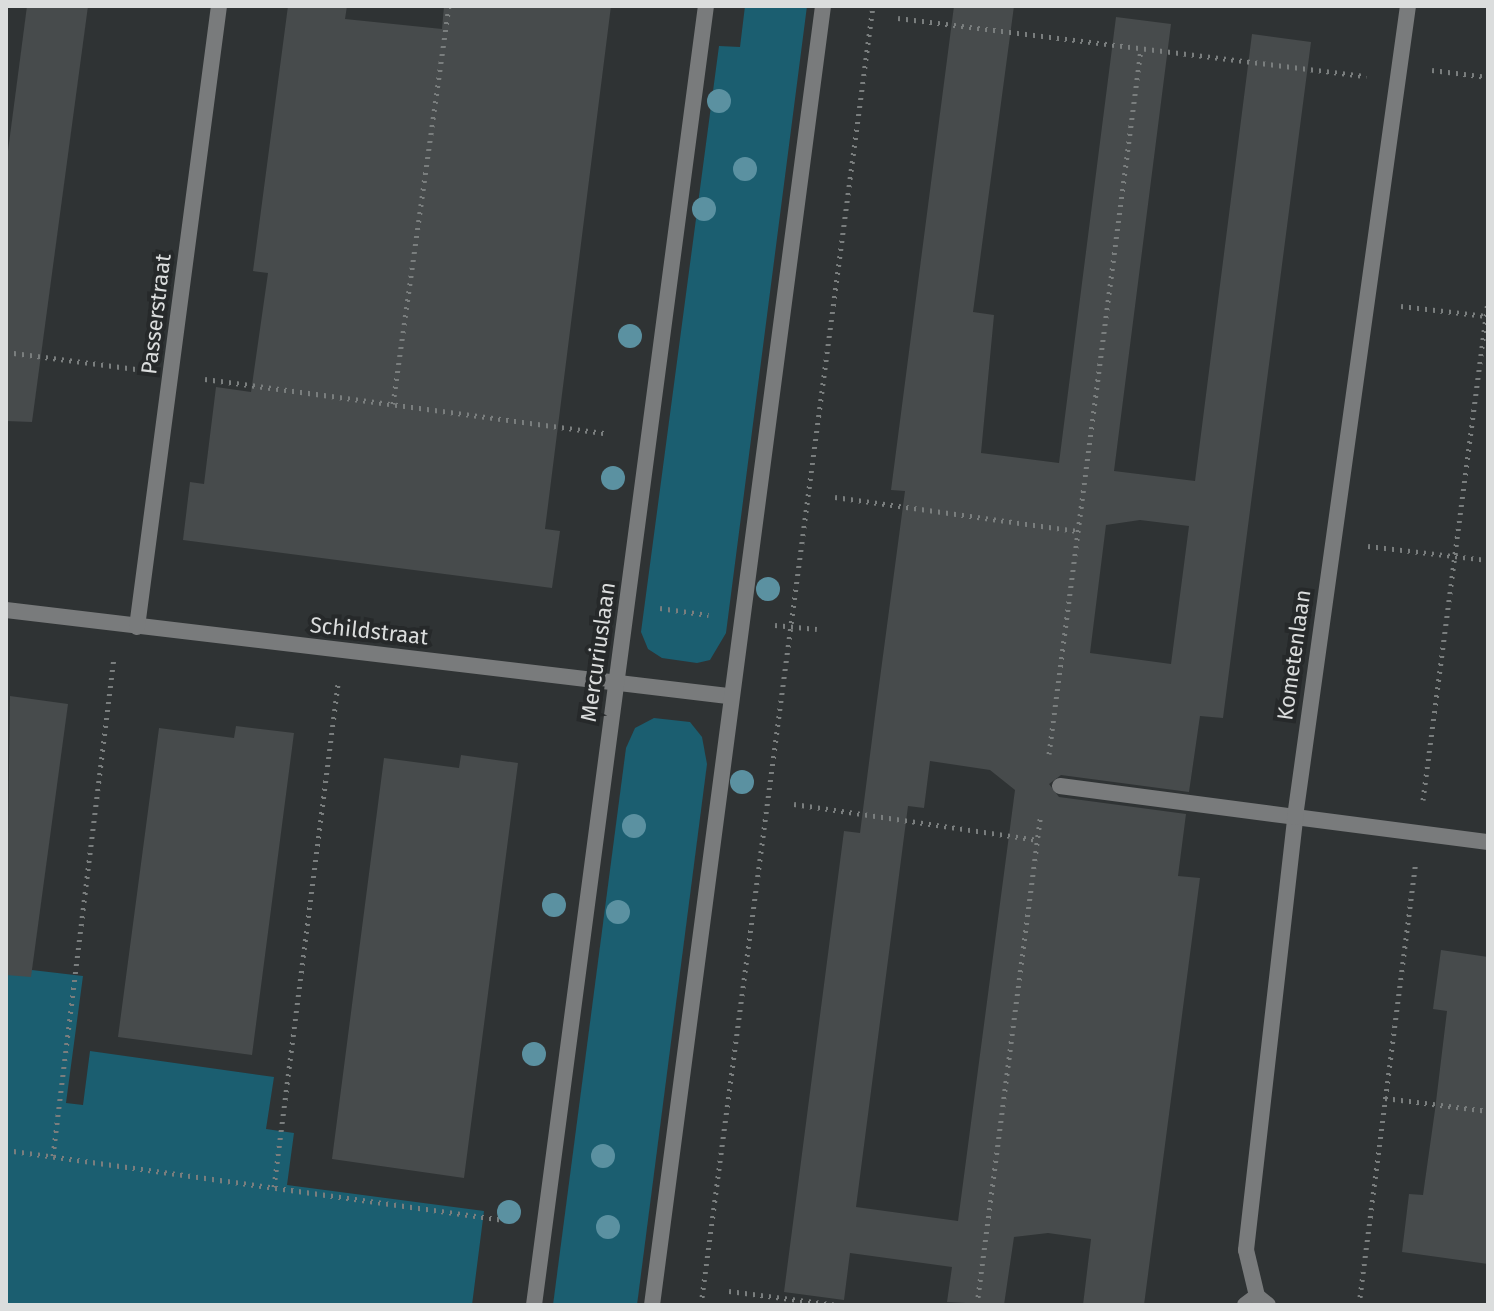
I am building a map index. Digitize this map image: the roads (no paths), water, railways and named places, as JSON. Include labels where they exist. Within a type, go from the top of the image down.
[{"type":"street","name":"Passerstraat","points":[[137,627],[219,6]]},
{"type":"street","name":"Mercuriuslaan","points":[[534,1305],[706,6]]},
{"type":"street","points":[[652,1305],[728,696],[823,6]]},
{"type":"street","name":"Kometenlaan","points":[[1257,1302],[1246,1250],[1295,817],[1408,6]]},
{"type":"street","name":"Schildstraat","points":[[6,610],[616,680],[728,696]]},
{"type":"street","points":[[1060,786],[1488,842]]}]
